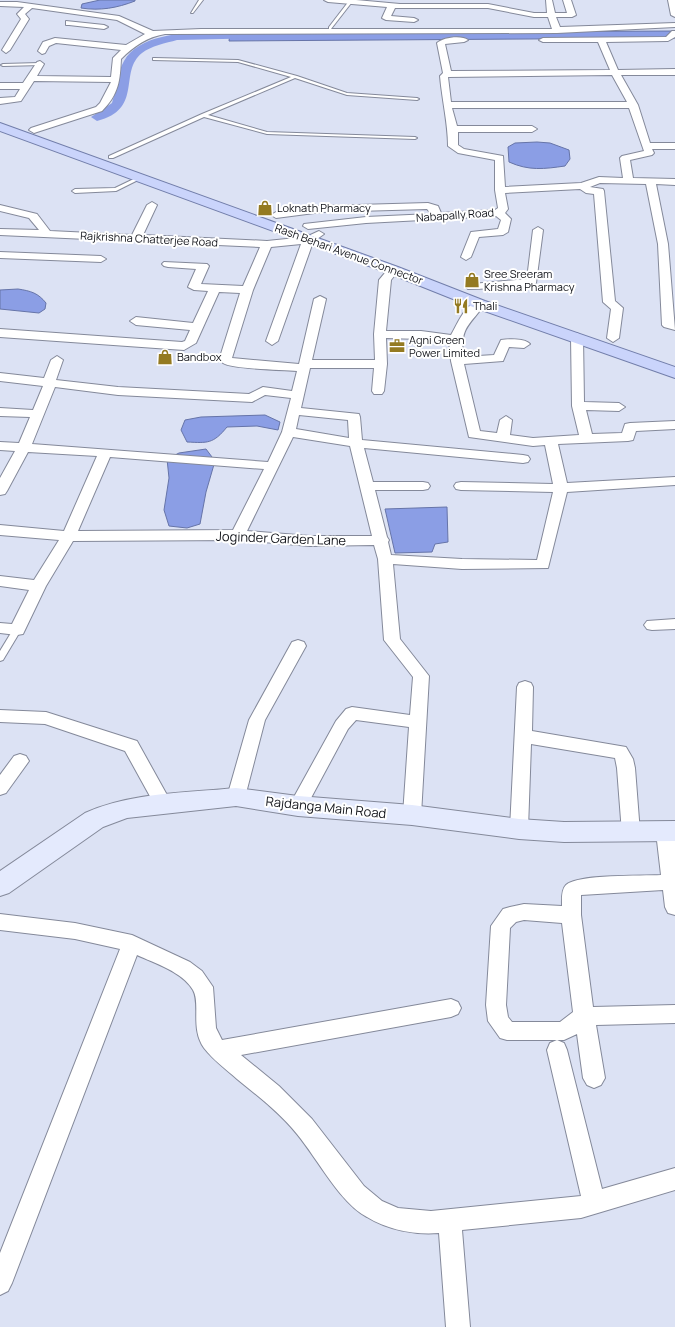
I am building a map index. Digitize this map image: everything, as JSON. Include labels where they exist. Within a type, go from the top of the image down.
[{"type":"main road","name":"Rash Behari Avenue Connector","points":[[0,117],[276,215],[308,233],[323,231],[675,361]]},
{"type":"main road","name":"Rash Behari Avenue Connector","points":[[0,127],[308,233],[393,270],[479,304],[675,373]]},
{"type":"street","points":[[328,0],[388,3],[460,3],[469,14],[469,31]]},
{"type":"street","points":[[469,14],[488,6],[534,15],[572,15],[567,0]]},
{"type":"street","points":[[69,23],[147,32],[556,30],[675,16],[672,0]]},
{"type":"street","points":[[549,1],[551,15],[556,30]]},
{"type":"street","points":[[0,2],[119,18],[147,32]]},
{"type":"street","points":[[388,3],[386,18],[414,20]]},
{"type":"street","points":[[6,50],[25,19],[21,14],[29,7]]},
{"type":"street","points":[[639,20],[675,25]]},
{"type":"street","points":[[34,130],[99,109],[115,85],[116,59],[126,48],[147,32]]},
{"type":"street","points":[[506,40],[672,39]]},
{"type":"street","points":[[42,50],[46,44],[55,40],[126,48]]},
{"type":"street","points":[[474,40],[442,42],[447,74],[444,76],[447,105],[453,129],[453,146],[456,149],[500,158],[500,190]]},
{"type":"street","points":[[601,40],[615,72],[633,105],[648,153],[625,158],[629,181]]},
{"type":"street","points":[[0,41],[12,42]]},
{"type":"street","points":[[0,101],[18,99],[40,64]]},
{"type":"street","points":[[447,74],[675,72]]},
{"type":"street","points":[[0,86],[29,82],[116,80]]},
{"type":"street","points":[[447,105],[633,105]]},
{"type":"street","points":[[453,129],[532,129]]},
{"type":"street","points":[[646,146],[675,146]]},
{"type":"street","name":"Nabapally Road","points":[[308,233],[366,220],[498,213],[503,209],[500,190],[582,186],[599,180],[675,182]]},
{"type":"street","points":[[650,181],[663,244],[671,298],[668,325],[675,326]]},
{"type":"street","points":[[582,186],[590,191],[599,191],[603,210],[606,282],[609,302],[617,308],[613,338]]},
{"type":"street","points":[[136,238],[152,204]]},
{"type":"street","points":[[276,215],[312,209],[428,206],[434,208],[437,217]]},
{"type":"street","points":[[0,208],[33,216],[47,234]]},
{"type":"street","points":[[466,257],[475,234],[503,232],[506,219],[498,213]]},
{"type":"street","points":[[472,287],[492,284],[518,285],[532,281],[538,230]]},
{"type":"street","name":"Rajkrishna Chatterjee Road","points":[[0,232],[267,244],[308,233]]},
{"type":"street","points":[[272,341],[308,233]]},
{"type":"street","points":[[267,244],[247,290],[226,357],[227,360],[304,366],[381,364]]},
{"type":"street","points":[[0,254],[101,259]]},
{"type":"street","points":[[168,264],[203,266],[194,287],[247,290]]},
{"type":"street","points":[[378,391],[381,364],[380,334],[385,280],[393,270]]},
{"type":"street","points":[[0,333],[176,346],[190,343],[215,288]]},
{"type":"street","points":[[238,535],[289,432],[320,299]]},
{"type":"street","points":[[479,304],[468,315],[455,339],[457,361],[474,434],[534,442],[587,438],[628,438],[630,427],[675,425]]},
{"type":"street","points":[[136,321],[197,327]]},
{"type":"street","points":[[380,334],[421,335],[455,339]]},
{"type":"street","points":[[576,337],[578,406],[587,438]]},
{"type":"street","points":[[457,361],[499,358],[505,343],[524,344]]},
{"type":"street","points":[[0,491],[24,447],[50,385],[49,382],[57,360]]},
{"type":"street","points":[[0,377],[118,391],[252,398],[263,391],[298,395]]},
{"type":"street","points":[[578,406],[619,407]]},
{"type":"street","points":[[294,411],[354,418],[356,443],[382,540],[392,640],[421,676],[412,816]]},
{"type":"street","points":[[0,412],[37,414]]},
{"type":"street","points":[[503,437],[506,420]]},
{"type":"street","points":[[289,432],[356,443],[523,459]]},
{"type":"street","points":[[385,559],[462,564],[543,565],[561,488],[550,440]]},
{"type":"street","points":[[0,446],[272,466]]},
{"type":"street","points":[[0,628],[17,630],[38,586],[69,536],[105,453]]},
{"type":"street","points":[[461,486],[561,488],[675,481]]},
{"type":"street","points":[[367,486],[423,486]]},
{"type":"street","name":"Joginder Garden Lane","points":[[0,530],[69,536],[238,535],[310,541],[382,540]]},
{"type":"street","points":[[0,581],[38,586]]},
{"type":"street","points":[[652,625],[675,624]]},
{"type":"street","points":[[236,797],[257,720],[298,646]]},
{"type":"street","points":[[519,829],[525,687]]},
{"type":"street","points":[[298,806],[342,726],[352,713],[419,722]]},
{"type":"street","points":[[0,716],[46,718],[131,746],[162,804]]},
{"type":"street","points":[[522,736],[620,752],[624,759],[626,768],[631,833]]},
{"type":"street","points":[[0,788],[20,761]]},
{"type":"street","name":"Rajdanga Main Road","points":[[0,885],[94,820],[109,813],[127,808],[236,797],[298,806],[412,816],[519,829],[564,832],[670,832]]},
{"type":"street","points":[[670,832],[672,882],[675,907]]},
{"type":"street","points":[[594,1078],[570,915],[572,891],[581,886],[672,882]]},
{"type":"street","points":[[570,915],[524,912],[510,915],[501,926],[496,1005],[498,1021],[507,1031],[564,1031],[584,1016],[675,1014]]},
{"type":"street","points":[[0,922],[75,931],[132,943],[183,968],[195,977],[203,987],[206,1028],[210,1040],[218,1050],[272,1093],[304,1126],[356,1194],[374,1209],[398,1219],[431,1222],[580,1207],[675,1179]]},
{"type":"street","points":[[0,1283],[132,943]]},
{"type":"street","points":[[218,1050],[451,1008]]},
{"type":"street","points":[[557,1050],[594,1203]]},
{"type":"street","points":[[450,1220],[458,1327]]},
{"type":"lane","points":[[192,12],[201,0]]},
{"type":"lane","points":[[330,28],[350,2]]},
{"type":"lane","points":[[154,59],[238,61],[295,77],[347,94],[417,99]]},
{"type":"lane","points":[[3,65],[40,64]]},
{"type":"lane","points":[[111,156],[295,77]]},
{"type":"lane","points":[[204,115],[267,133],[415,138]]},
{"type":"lane","points":[[76,191],[116,188],[142,177]]},
{"type":"lane","points":[[0,658],[17,630]]},
{"type":"water","points":[[100,0],[135,1],[108,8],[81,8],[82,4]]},
{"type":"water","points":[[675,31],[675,38],[229,41],[230,33]]},
{"type":"water","points":[[515,143],[550,143],[569,150],[570,159],[565,166],[543,168],[523,167],[509,162],[508,147]]},
{"type":"water","points":[[18,289],[30,292],[40,297],[46,303],[45,309],[39,313],[0,309],[0,290]]},
{"type":"water","points":[[265,415],[280,422],[278,430],[257,426],[227,427],[218,437],[210,441],[187,442],[181,430],[185,420],[201,417]]},
{"type":"water","points":[[206,449],[215,461],[206,492],[200,524],[187,528],[169,526],[164,510],[169,478],[167,459],[179,453]]},
{"type":"water","points":[[447,507],[448,542],[435,544],[432,552],[395,553],[385,509]]},
{"type":"waterway","points":[[97,117],[110,111],[118,104],[129,62],[138,51],[160,41],[177,37],[260,36]]},
{"type":"place","name":"Loknath Pharmacy","points":[[265,208]]},
{"type":"place","name":"Sree Sreeram Krishna Pharmacy","points":[[472,280]]},
{"type":"place","name":"Thali","points":[[461,306]]},
{"type":"place","name":"Agni Green Power Limited","points":[[397,346]]},
{"type":"place","name":"Bandbox","points":[[165,357]]}]
